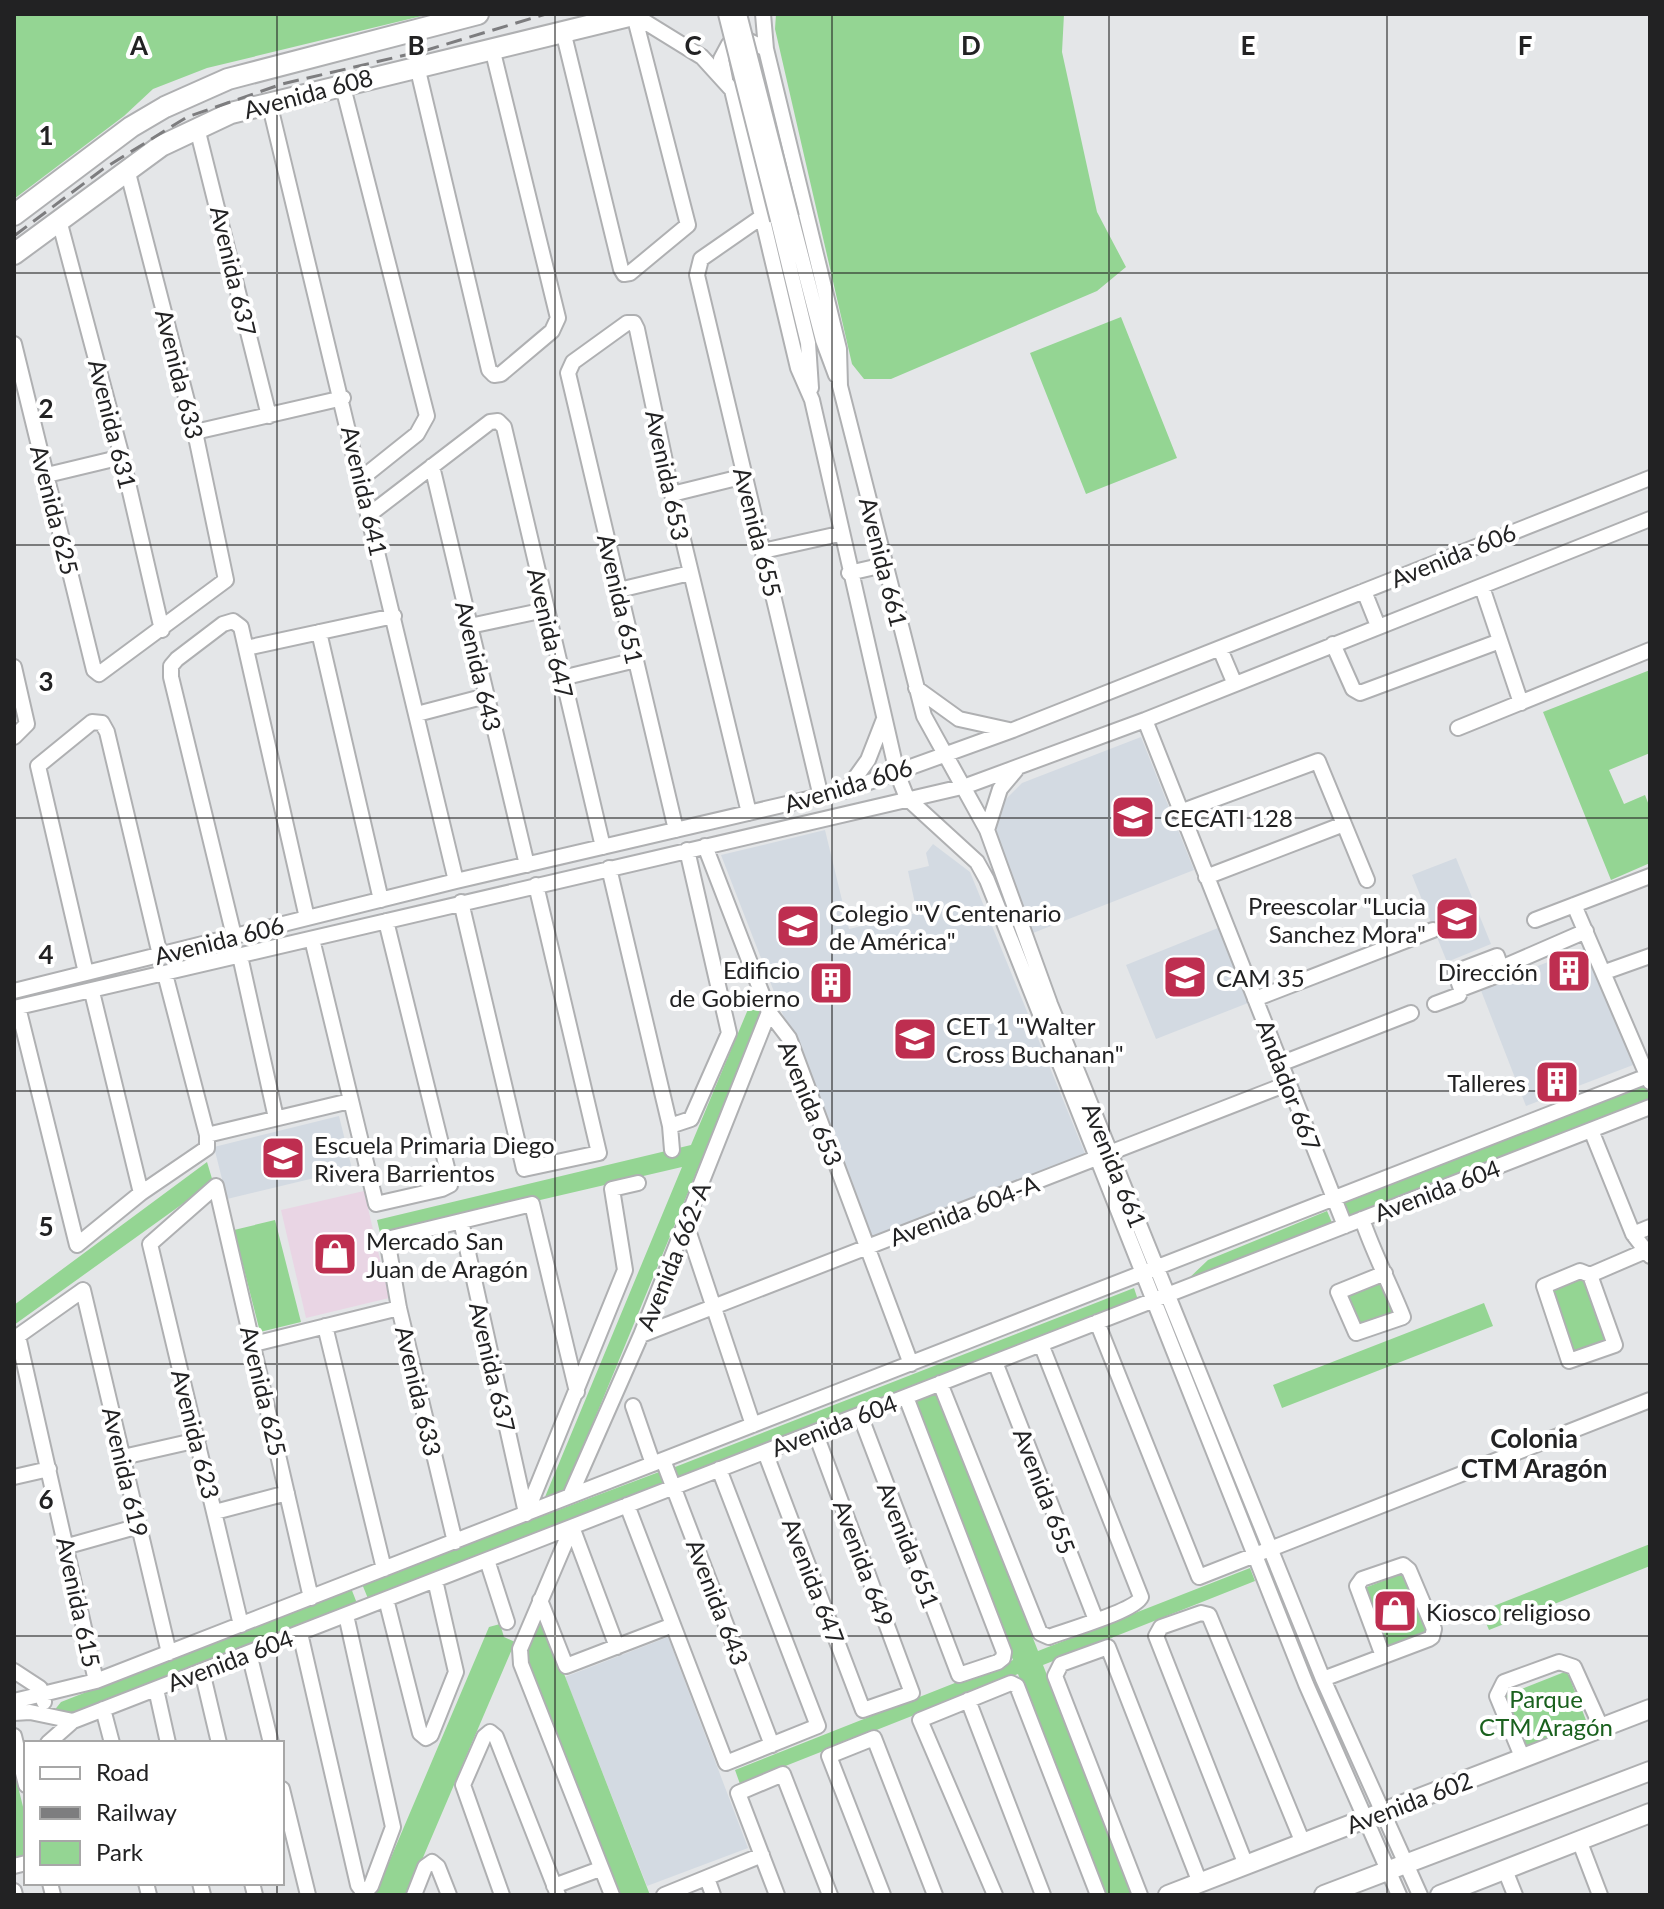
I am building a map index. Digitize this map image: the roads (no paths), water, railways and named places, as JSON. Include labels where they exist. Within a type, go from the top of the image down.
[{"type":"highway","name":"Avenida 608","points":[[14,215],[131,127],[217,84],[478,14]]},
{"type":"highway","name":"Avenida 608","points":[[14,254],[127,169],[197,128],[269,102],[342,83],[636,14]]},
{"type":"main road","name":"Avenida 602","points":[[1168,1895],[1650,1709]]},
{"type":"main road","points":[[1358,1895],[1650,1771]]},
{"type":"main road","points":[[1324,1895],[1400,1877],[1650,1781]]},
{"type":"main road","points":[[1440,1895],[1650,1813]]},
{"type":"street","points":[[636,14],[680,42],[725,79]]},
{"type":"street","points":[[563,31],[624,274],[688,225],[636,14]]},
{"type":"street","points":[[726,14],[784,218],[840,386]]},
{"type":"street","points":[[739,14],[808,343],[812,400]]},
{"type":"street","name":"Avenida 661","points":[[763,14],[766,49],[839,349],[840,386],[924,716],[966,786],[987,830],[1104,1156],[1142,1273],[1255,1556],[1400,1877],[1420,1895]]},
{"type":"street","points":[[725,79],[721,59],[729,44],[745,39],[766,49]]},
{"type":"street","points":[[417,66],[489,370],[494,375],[501,374],[557,325],[558,318],[492,48]]},
{"type":"street","name":"Avenida 661","points":[[725,79],[737,103],[798,368],[812,400],[839,534],[897,773],[907,798],[977,862],[1088,1114]]},
{"type":"street","points":[[342,83],[427,416],[424,427],[362,478]]},
{"type":"street","name":"Avenida 641","points":[[269,102],[343,398],[456,881]]},
{"type":"street","name":"Avenida 637","points":[[197,128],[269,416]]},
{"type":"street","name":"Avenida 633","points":[[127,169],[195,432],[226,580],[162,630]]},
{"type":"street","name":"Avenida 655","points":[[763,216],[701,259],[697,266],[821,797]]},
{"type":"street","name":"Avenida 631","points":[[59,220],[122,457],[162,630]]},
{"type":"street","name":"Avenida 651","points":[[634,323],[627,323],[568,367],[676,830]]},
{"type":"street","name":"Avenida 653","points":[[634,323],[690,573],[749,813]]},
{"type":"street","name":"Avenida 625","points":[[14,344],[94,670],[99,674],[162,630]]},
{"type":"street","points":[[195,432],[343,398]]},
{"type":"street","name":"Avenida 647","points":[[432,466],[490,422],[498,421],[504,427],[603,847]]},
{"type":"street","points":[[47,475],[122,457]]},
{"type":"street","points":[[370,514],[432,466]]},
{"type":"street","name":"Avenida 643","points":[[432,466],[527,865]]},
{"type":"street","points":[[672,494],[745,476]]},
{"type":"street","name":"Avenida 606","points":[[14,991],[456,881],[847,790],[1013,730],[1650,478]]},
{"type":"street","name":"Avenida 606","points":[[16,1007],[92,992],[461,902],[966,786],[1145,720],[1650,519]]},
{"type":"street","points":[[763,551],[839,534]]},
{"type":"street","points":[[849,573],[884,565]]},
{"type":"street","points":[[619,590],[690,573]]},
{"type":"street","points":[[1482,587],[1521,703]]},
{"type":"street","points":[[1364,591],[1378,626]]},
{"type":"street","points":[[470,626],[545,610]]},
{"type":"street","points":[[246,648],[394,616]]},
{"type":"street","points":[[234,936],[171,666],[223,624],[233,621],[241,627],[307,918]]},
{"type":"street","points":[[319,632],[381,900]]},
{"type":"street","points":[[1333,644],[1353,689],[1360,693],[1500,641]]},
{"type":"street","points":[[1220,649],[1234,682]]},
{"type":"street","points":[[1458,728],[1650,650]]},
{"type":"street","points":[[562,678],[636,660]]},
{"type":"street","points":[[14,667],[27,724],[14,737]]},
{"type":"street","points":[[916,688],[959,719],[1013,730]]},
{"type":"street","points":[[417,714],[486,696]]},
{"type":"street","points":[[847,790],[868,760],[884,718]]},
{"type":"street","name":"Andador 667","points":[[1145,720],[1345,1226]]},
{"type":"street","points":[[86,973],[38,766],[92,722],[102,723],[107,732],[160,955]]},
{"type":"street","points":[[1180,812],[1318,761],[1367,880]]},
{"type":"street","points":[[987,830],[1000,789],[1016,769]]},
{"type":"street","points":[[1206,877],[1344,824]]},
{"type":"street","points":[[647,837],[653,858]]},
{"type":"street","name":"Avenida 653","points":[[705,846],[769,1012],[789,1038],[911,1364]]},
{"type":"street","points":[[670,1126],[691,1119],[729,1033],[687,850]]},
{"type":"street","points":[[609,868],[670,1126],[672,1150]]},
{"type":"street","points":[[1535,920],[1650,876]]},
{"type":"street","points":[[461,902],[524,1169],[599,1153],[536,885]]},
{"type":"street","points":[[1574,905],[1649,1078]]},
{"type":"street","points":[[312,939],[376,1204],[450,1185],[386,921]]},
{"type":"street","points":[[1255,999],[1433,930]]},
{"type":"street","points":[[1435,1004],[1459,995],[1461,989],[1503,973],[1501,968],[1586,931]]},
{"type":"street","points":[[203,944],[208,964]]},
{"type":"street","points":[[240,956],[276,1118]]},
{"type":"street","points":[[1605,972],[1650,956]]},
{"type":"street","points":[[16,1007],[77,1245],[141,1193],[207,1148],[207,1135],[165,974]]},
{"type":"street","points":[[92,992],[141,1193]]},
{"type":"street","name":"Avenida 662-A","points":[[570,1496],[641,1335],[769,1012]]},
{"type":"street","points":[[1280,1064],[1411,1013]]},
{"type":"street","name":"Avenida 604","points":[[14,1701],[96,1681],[1649,1078]]},
{"type":"street","name":"Avenida 604-A","points":[[641,1335],[1287,1084]]},
{"type":"street","points":[[207,1135],[350,1101]]},
{"type":"street","name":"Avenida 604","points":[[73,1721],[1650,1107]]},
{"type":"street","points":[[1590,1275],[1615,1345],[1569,1361],[1544,1286],[1580,1271],[1590,1275],[1649,1253],[1633,1234],[1591,1130]]},
{"type":"street","name":"Avenida 661","points":[[1104,1156],[1169,1294],[1323,1679],[1372,1816]]},
{"type":"street","points":[[526,1514],[625,1270],[612,1189],[638,1183]]},
{"type":"street","name":"Avenida 625","points":[[150,1244],[216,1186],[311,1598]]},
{"type":"street","points":[[461,1221],[532,1204],[577,1392]]},
{"type":"street","points":[[1362,1219],[1385,1273],[1403,1317],[1356,1333],[1338,1292],[1385,1273]]},
{"type":"street","name":"Avenida 637","points":[[461,1221],[526,1514]]},
{"type":"street","name":"Avenida 633","points":[[455,1542],[399,1308],[387,1239],[461,1221]]},
{"type":"street","points":[[686,1224],[753,1425]]},
{"type":"street","points":[[1633,1234],[1650,1227]]},
{"type":"street","name":"Avenida 623","points":[[150,1244],[241,1625]]},
{"type":"street","name":"Avenida 615","points":[[83,1290],[18,1336],[68,1546],[96,1681]]},
{"type":"street","name":"Avenida 619","points":[[83,1290],[169,1653]]},
{"type":"street","points":[[254,1344],[399,1308]]},
{"type":"street","points":[[1097,1322],[1199,1577],[1650,1400]]},
{"type":"street","points":[[325,1326],[384,1569]]},
{"type":"street","points":[[940,1383],[1043,1637],[1096,1620],[1141,1600],[1041,1344]]},
{"type":"street","name":"Avenida 655","points":[[995,1362],[1096,1620]]},
{"type":"street","name":"Avenida 651","points":[[860,1415],[959,1675],[1003,1658],[906,1397]]},
{"type":"street","name":"Avenida 643","points":[[633,1406],[673,1487],[772,1745]]},
{"type":"street","name":"Avenida 649","points":[[815,1432],[912,1693],[863,1710]]},
{"type":"street","points":[[123,1457],[198,1440]]},
{"type":"street","name":"Avenida 647","points":[[765,1452],[863,1710]]},
{"type":"street","points":[[14,1477],[49,1469]]},
{"type":"street","points":[[627,1505],[726,1763],[818,1726],[719,1469]]},
{"type":"street","points":[[215,1512],[287,1493]]},
{"type":"street","points":[[68,1546],[139,1526]]},
{"type":"street","points":[[572,1527],[520,1649],[521,1664],[612,1895]]},
{"type":"street","points":[[572,1527],[617,1647]]},
{"type":"street","points":[[487,1560],[507,1622]]},
{"type":"street","points":[[1323,1679],[1383,1656],[1433,1635],[1409,1570],[1403,1565],[1362,1579],[1357,1586],[1383,1656]]},
{"type":"street","points":[[356,1580],[366,1607]]},
{"type":"street","points":[[386,1599],[420,1733],[426,1738],[431,1735],[443,1710],[456,1672],[435,1580]]},
{"type":"street","points":[[540,1600],[564,1664],[570,1666],[673,1625]]},
{"type":"street","points":[[1246,1865],[1156,1630],[1207,1613],[1303,1843]]},
{"type":"street","points":[[300,1633],[358,1885],[364,1893],[371,1886],[393,1831],[346,1615]]},
{"type":"street","points":[[1140,1895],[1055,1676],[1056,1669],[1108,1647],[1200,1883]]},
{"type":"street","points":[[249,1653],[271,1741]]},
{"type":"street","points":[[1523,1759],[1497,1696],[1504,1682],[1559,1662],[1574,1667],[1601,1727]]},
{"type":"street","points":[[14,1671],[43,1694],[44,1715]]},
{"type":"street","points":[[202,1671],[219,1741]]},
{"type":"street","points":[[995,1895],[920,1720],[1013,1683],[1098,1895]]},
{"type":"street","points":[[156,1689],[168,1741]]},
{"type":"street","points":[[968,1700],[1043,1895]]},
{"type":"street","points":[[103,1709],[111,1741]]},
{"type":"street","points":[[14,1713],[73,1721]]},
{"type":"street","points":[[50,1741],[73,1721]]},
{"type":"street","points":[[502,1895],[463,1783],[484,1737],[490,1732],[496,1737],[556,1891],[600,1869]]},
{"type":"street","points":[[14,1736],[24,1777]]},
{"type":"street","points":[[883,1895],[829,1756],[874,1738],[935,1895]]},
{"type":"street","points":[[777,1895],[738,1793],[783,1774],[830,1895]]},
{"type":"street","points":[[284,1797],[308,1895]]},
{"type":"street","points":[[1579,1840],[1600,1895]]},
{"type":"street","points":[[664,1895],[762,1855]]},
{"type":"street","points":[[414,1895],[425,1867],[432,1862],[438,1867],[449,1895]]},
{"type":"street","points":[[1505,1870],[1515,1895]]},
{"type":"street","points":[[707,1878],[713,1895]]},
{"type":"railway","points":[[14,236],[103,169],[187,117],[282,84],[427,50],[546,14]]},
{"type":"place","name":"CECATI 128","points":[[1133,817]]},
{"type":"place","name":"Preescolar \"Lucia Sanchez Mora\"","points":[[1457,919]]},
{"type":"place","name":"Colegio \"V Centenario de América\"","points":[[798,926]]},
{"type":"place","name":"Dirección","points":[[1569,971]]},
{"type":"place","name":"CAM 35","points":[[1185,977]]},
{"type":"place","name":"Edificio de Gobierno","points":[[831,983]]},
{"type":"place","name":"CET 1 \"Walter Cross Buchanan\"","points":[[915,1039]]},
{"type":"place","name":"Talleres","points":[[1557,1082]]},
{"type":"place","name":"Escuela Primaria Diego Rivera Barrientos","points":[[283,1158]]},
{"type":"place","name":"Mercado San Juan de Aragón","points":[[335,1254]]},
{"type":"place","name":"Kiosco religioso","points":[[1395,1611]]},
{"type":"district","name":"Colonia CTM Aragón","points":[[1534,1453]]},
{"type":"park label","name":"Parque CTM Aragón","points":[[1546,1712]]}]
